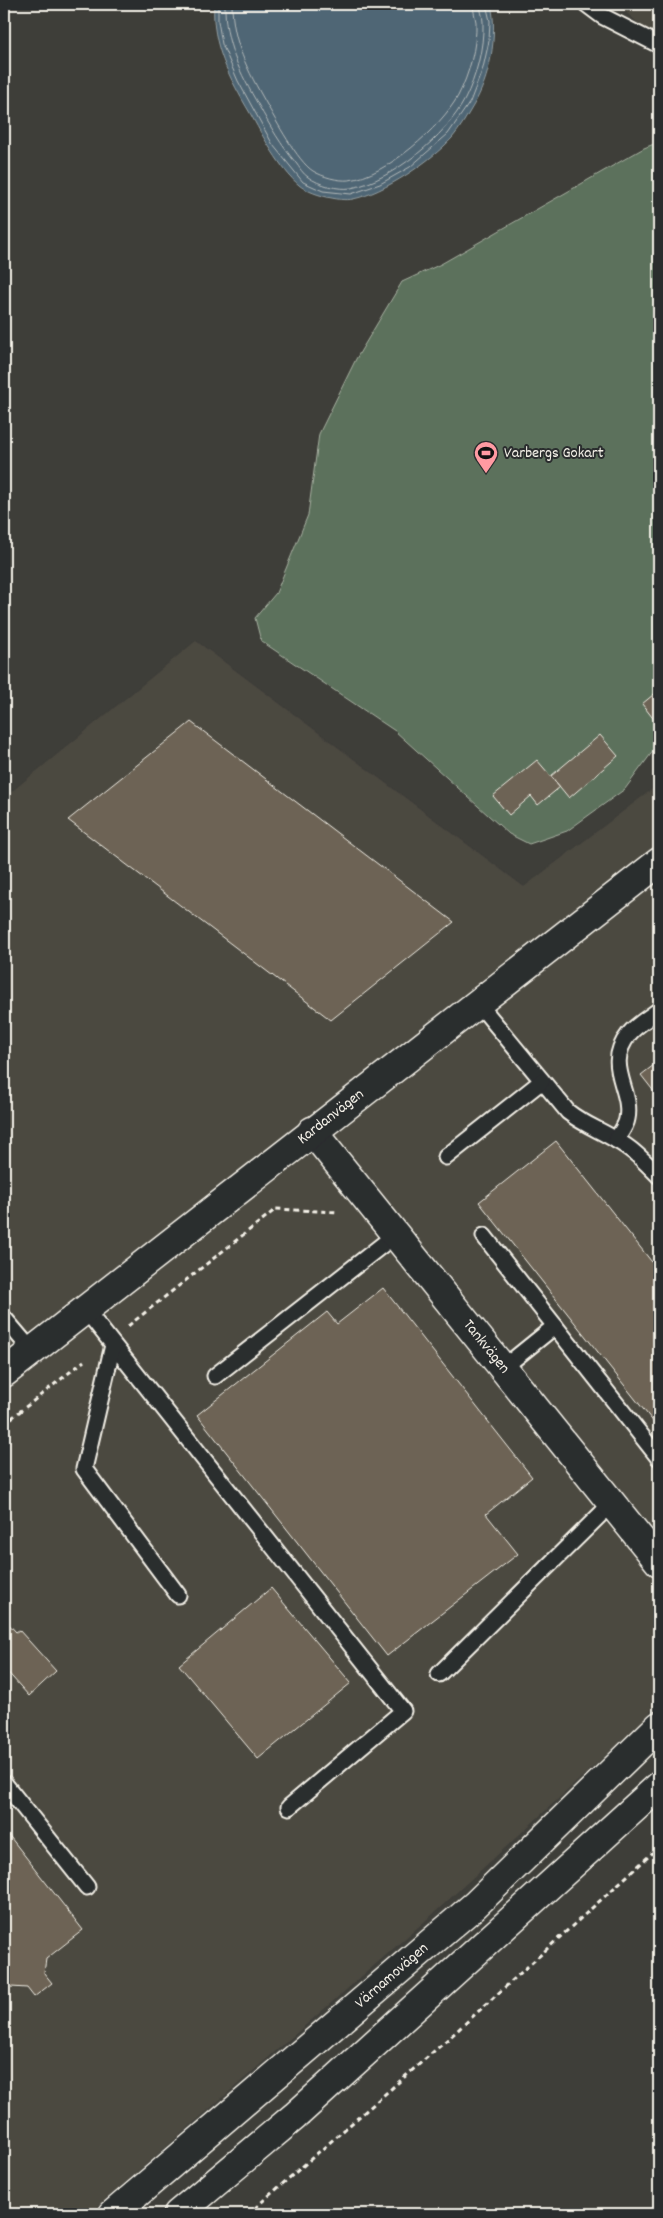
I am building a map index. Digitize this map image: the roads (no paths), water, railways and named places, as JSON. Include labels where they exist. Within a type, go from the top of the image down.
[{"type":"street","name":"Kardanvägen","points":[[4,1373],[659,862]]},
{"type":"street","name":"Tankvägen","points":[[312,1131],[659,1562]]},
{"type":"street","name":"Värnamovägen","points":[[113,2214],[475,1905],[659,1726]]},
{"type":"street","points":[[178,2214],[295,2116],[659,1786]]},
{"type":"lane","points":[[586,4],[602,16],[659,45]]},
{"type":"lane","points":[[478,1003],[568,1112],[581,1122],[616,1140],[635,1153],[659,1176]]},
{"type":"lane","points":[[616,1140],[627,1121],[628,1107],[618,1062],[619,1048],[630,1032],[659,1010]]},
{"type":"lane","points":[[446,1156],[542,1081]]},
{"type":"lane","points":[[215,1376],[395,1235]]},
{"type":"lane","points":[[484,1236],[659,1458]]},
{"type":"lane","points":[[85,1309],[403,1711],[289,1807]]},
{"type":"lane","points":[[4,1318],[32,1351]]},
{"type":"lane","points":[[503,1368],[555,1326]]},
{"type":"lane","points":[[112,1343],[84,1469],[178,1595]]},
{"type":"lane","points":[[439,1674],[612,1503]]},
{"type":"lane","points":[[4,1783],[87,1887]]},
{"type":"water","points":[[214,4],[491,4],[494,29],[491,56],[479,95],[458,131],[443,147],[420,166],[379,190],[353,199],[333,198],[317,194],[299,185],[285,171],[266,141],[223,61],[216,33]]},
{"type":"place","name":"Varbergs Gokart","points":[[486,474]]}]
